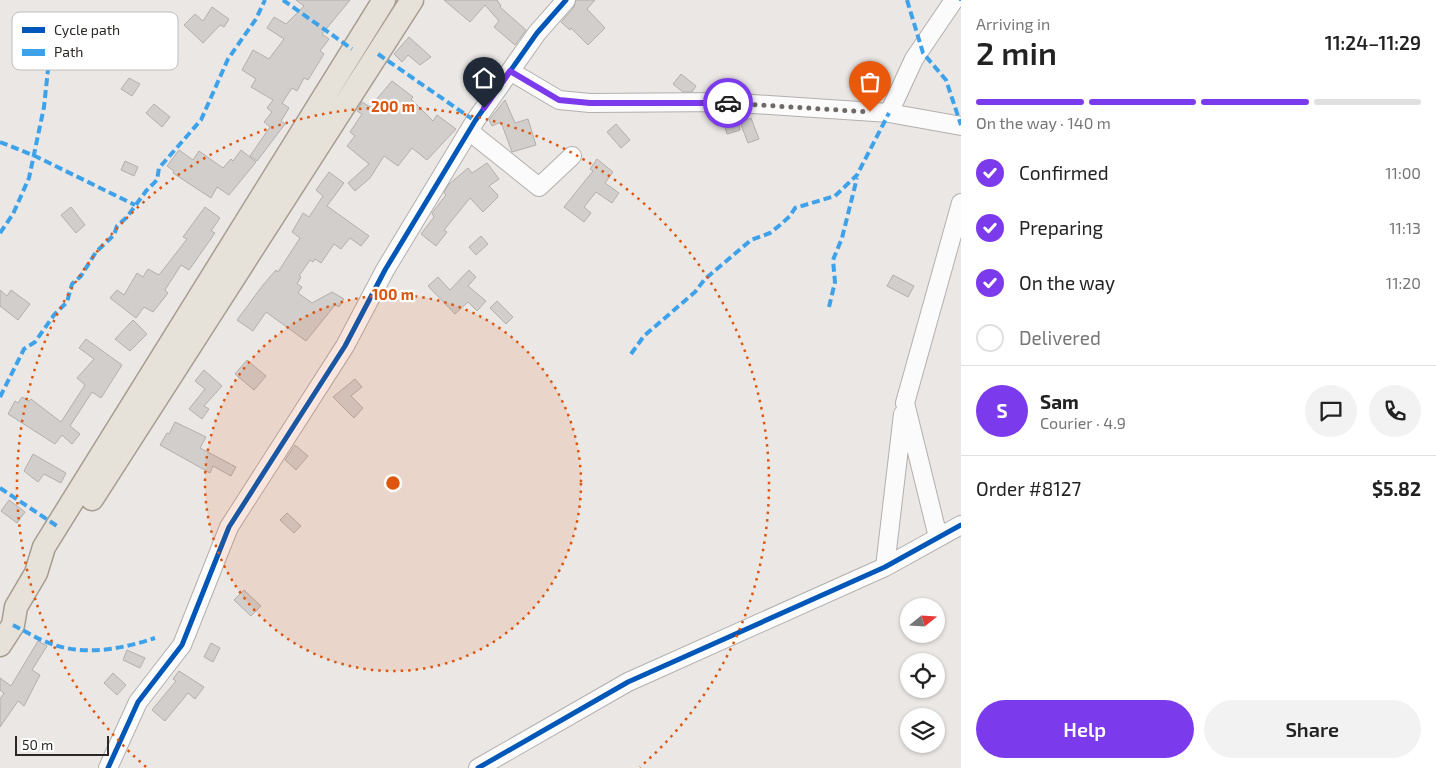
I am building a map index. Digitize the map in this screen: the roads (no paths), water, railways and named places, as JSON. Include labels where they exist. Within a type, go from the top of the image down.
[{"type":"main road","points":[[0,645],[13,625],[16,607],[36,573],[44,547],[384,0]]},
{"type":"main road","points":[[36,573],[56,554],[412,0]]},
{"type":"street","points":[[108,768],[138,702],[182,645],[229,526],[345,346],[385,270],[469,131],[537,33],[566,0]]},
{"type":"street","points":[[889,113],[914,59],[954,0]]},
{"type":"street","points":[[510,71],[559,100],[590,103],[723,102],[889,113],[961,126]]},
{"type":"street","points":[[469,131],[539,186],[572,156]]},
{"type":"street","points":[[885,567],[905,404],[961,203]]},
{"type":"street","points":[[905,404],[938,536]]},
{"type":"street","points":[[478,768],[628,682],[885,567],[961,525]]}]
